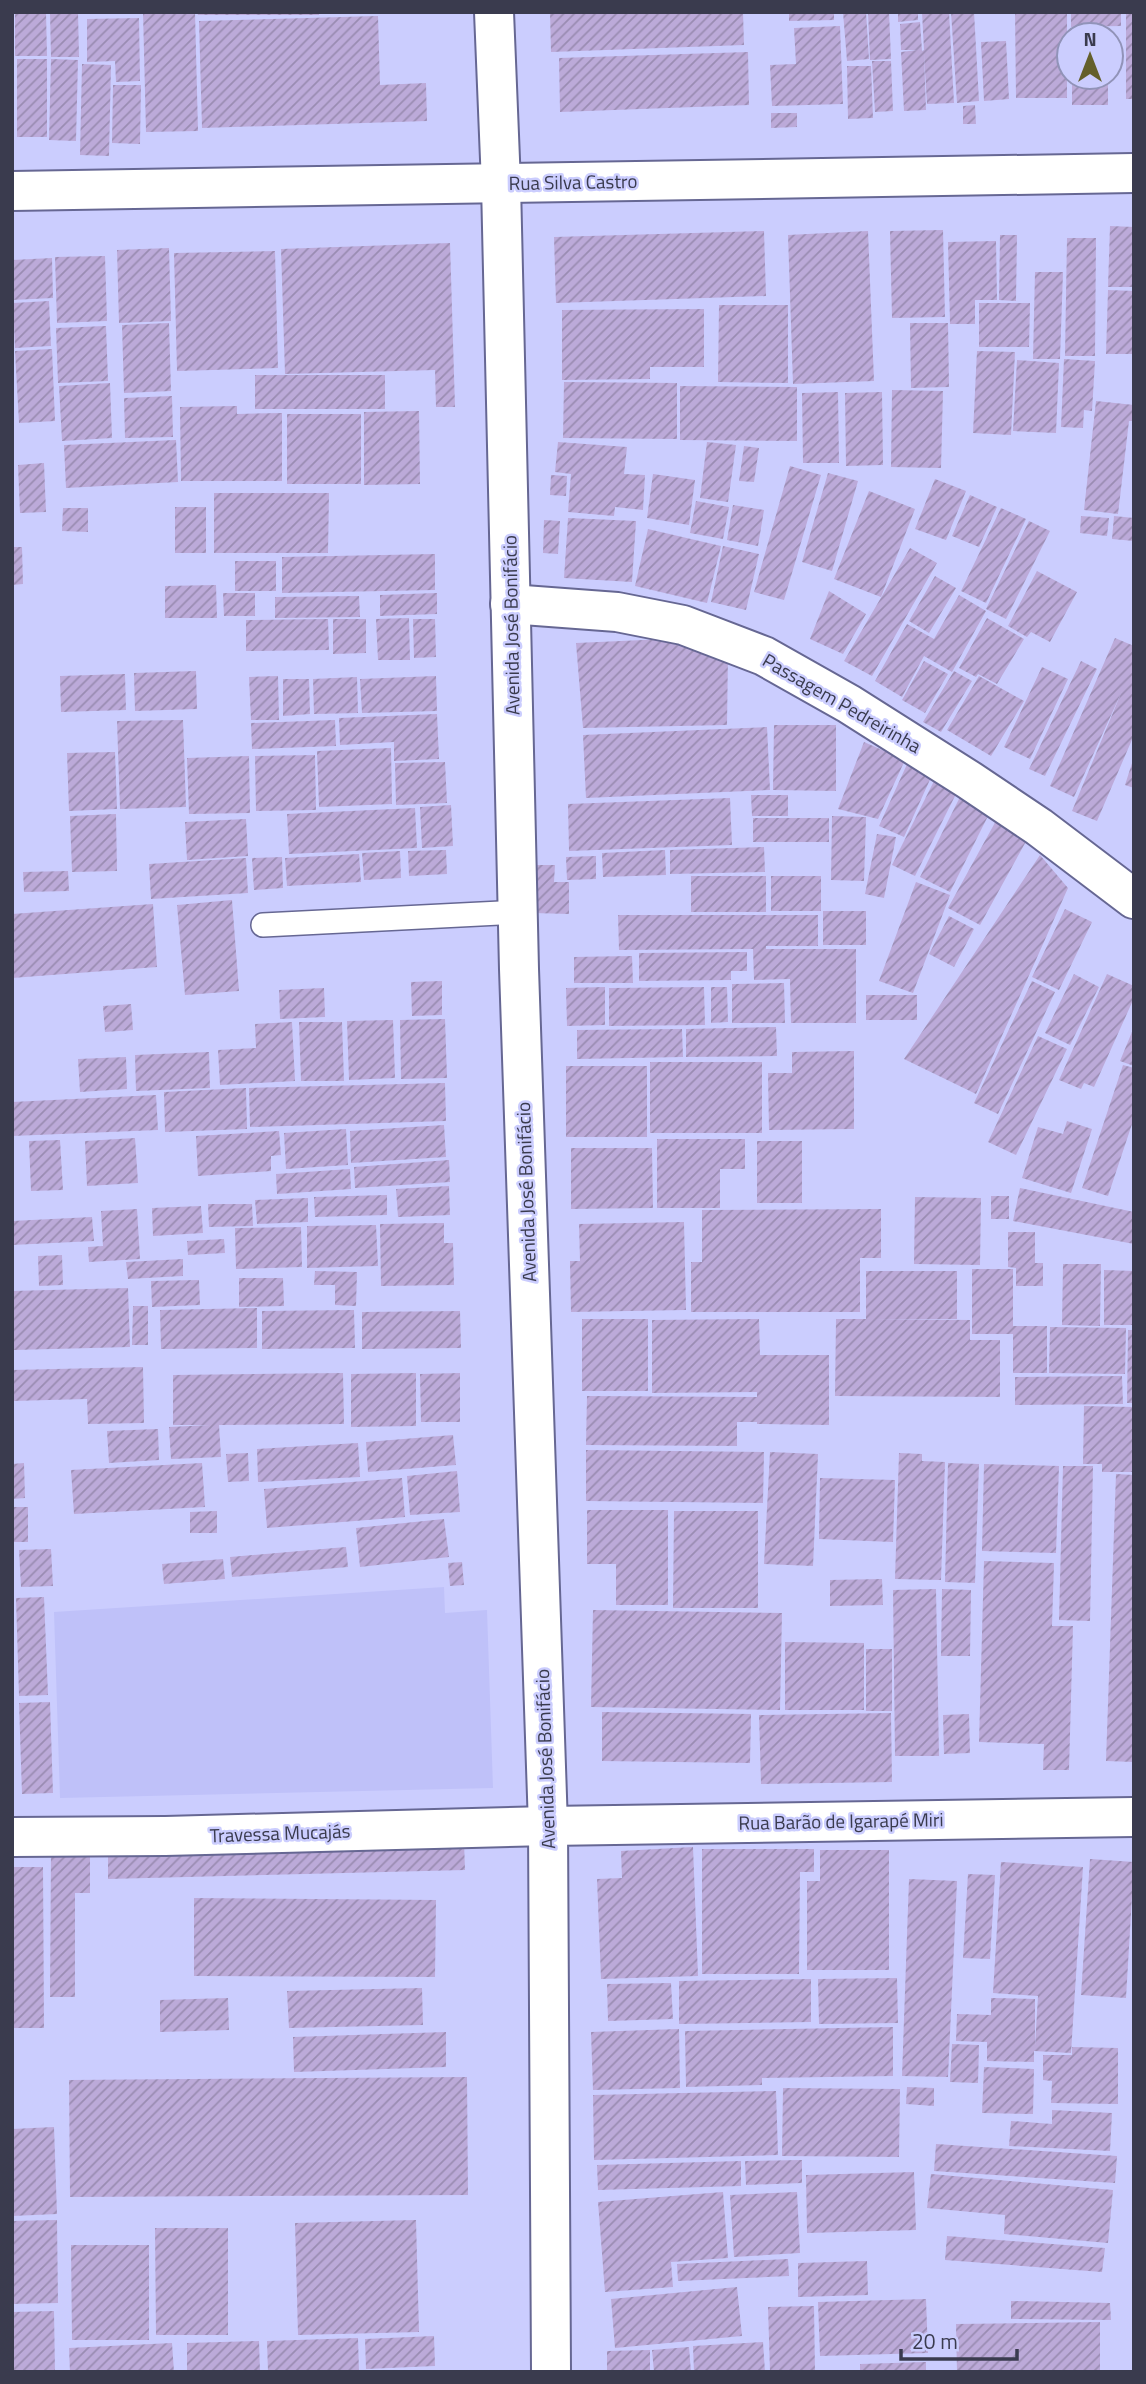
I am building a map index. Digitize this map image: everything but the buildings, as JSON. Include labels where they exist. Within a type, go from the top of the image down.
[{"type":"main road","name":"Avenida José Bonifácio","points":[[494,12],[501,184],[517,912],[548,1826],[551,2372]]},
{"type":"main road","name":"Rua Silva Castro","points":[[12,191],[1134,173]]},
{"type":"main road","name":"Passagem Pedreirinha","points":[[510,604],[617,612],[683,625],[764,656],[849,704],[969,780],[1039,827],[1134,900]]},
{"type":"main road","name":"Rua Barão de Igarapé Miri","points":[[548,1826],[1134,1816]]},
{"type":"main road","name":"Travessa Mucajás","points":[[12,1837],[165,1836],[548,1826]]},
{"type":"lane","points":[[263,925],[517,912]]},
{"type":"shaded area","points":[[444,1587],[445,1613],[487,1610],[493,1788],[60,1798],[54,1612]]}]
